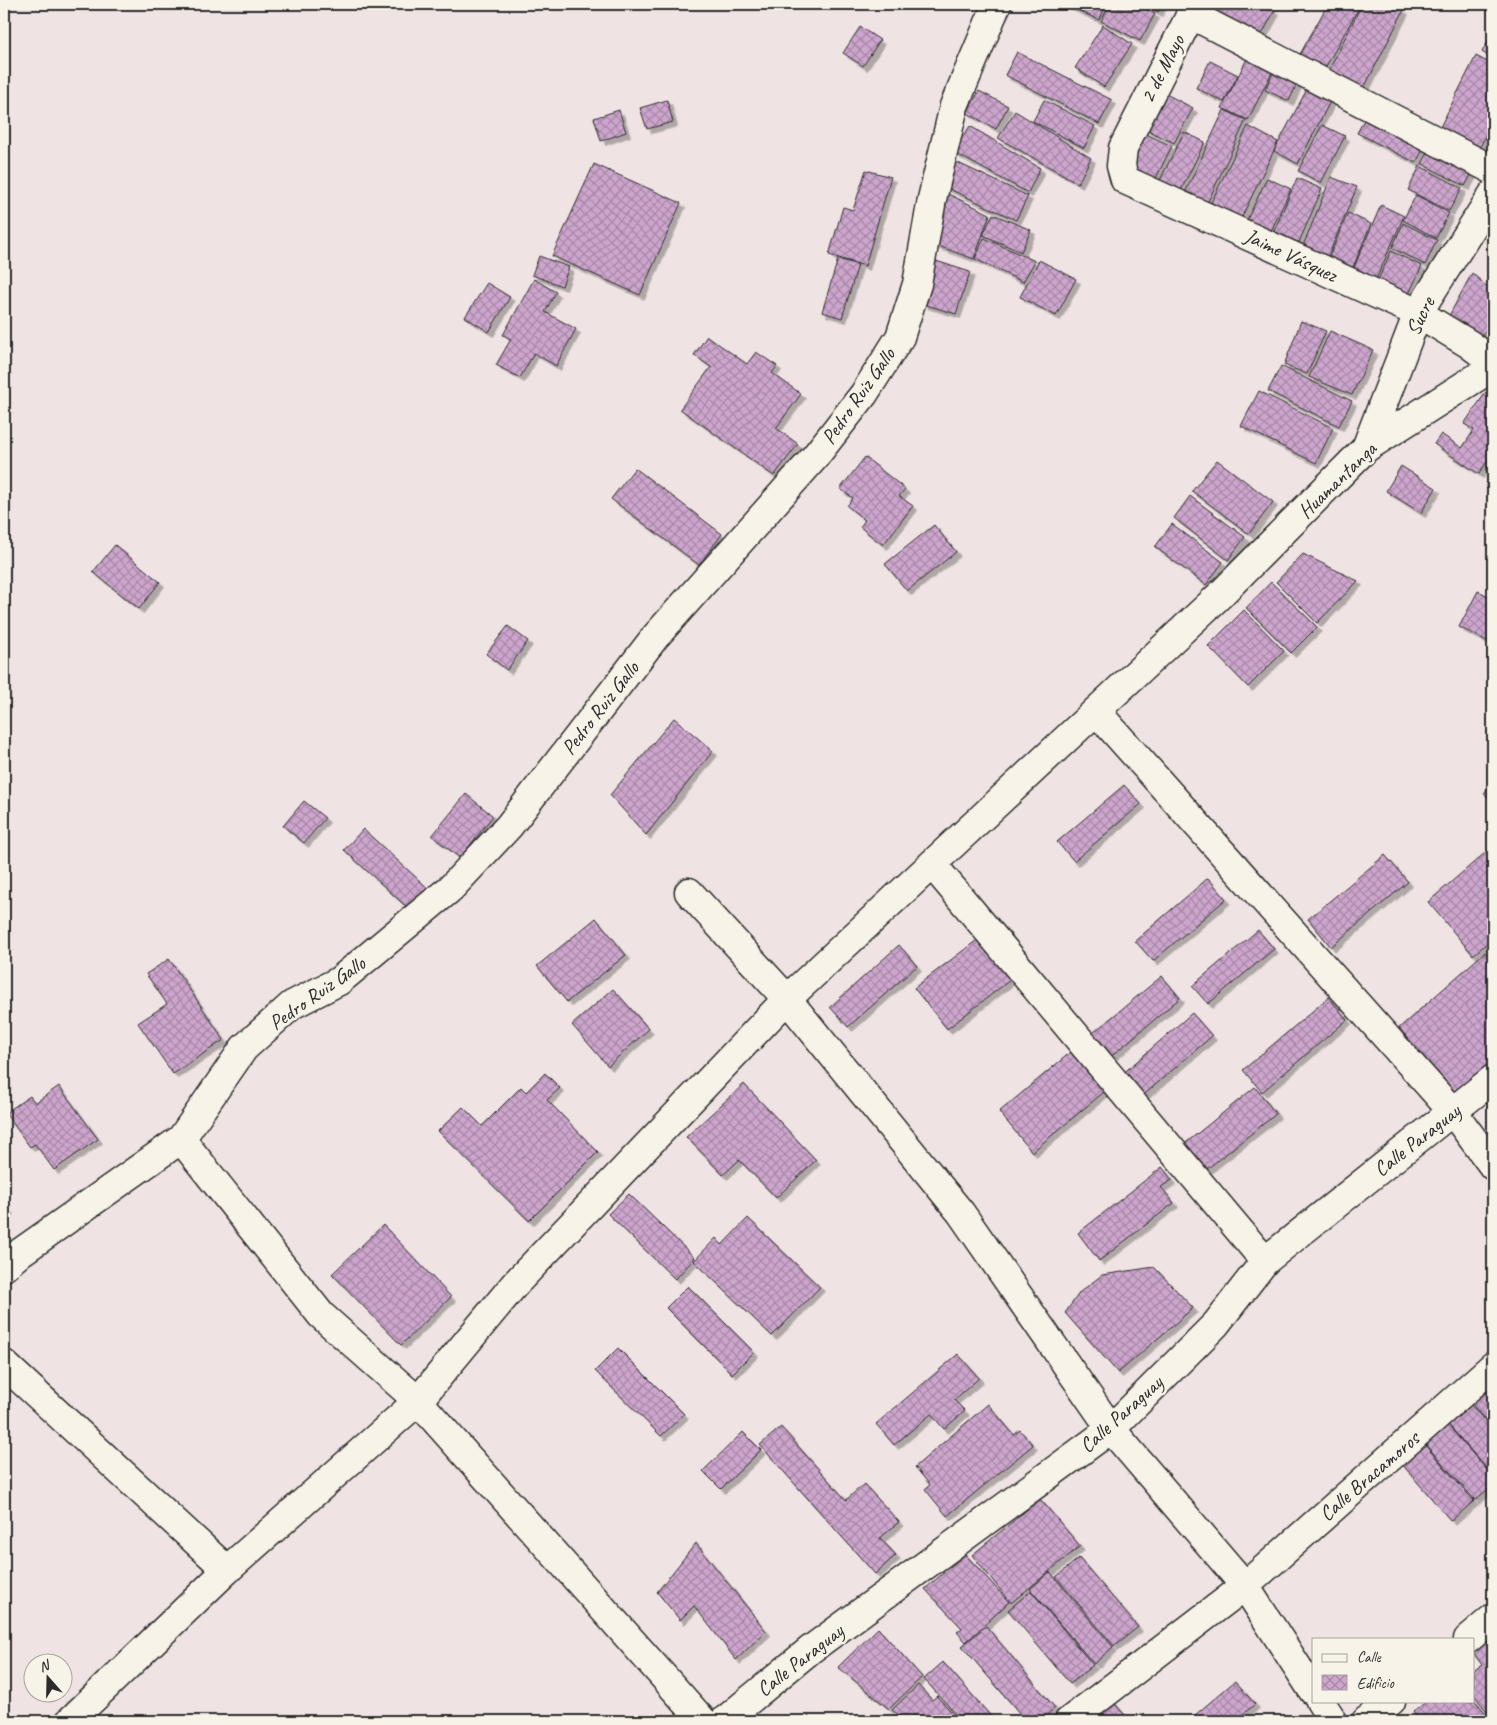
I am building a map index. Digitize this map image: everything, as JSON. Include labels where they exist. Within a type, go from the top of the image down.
[{"type":"street","name":"Pedro Ruiz Gallo","points":[[4,1267],[21,1252],[181,1139],[244,1048],[292,1005],[339,981],[451,888],[509,826],[655,637],[814,458],[864,394],[900,337],[918,284],[932,199],[954,106],[997,4]]},
{"type":"street","points":[[1193,9],[1493,170]]},
{"type":"street","name":"2 de Mayo","points":[[1129,135],[1193,9]]},
{"type":"street","name":"Jaime Vásquez","points":[[1129,135],[1123,148],[1120,166],[1125,180],[1418,313],[1469,344],[1493,362]]},
{"type":"street","name":"Sucre","points":[[1366,448],[1418,313],[1493,194]]},
{"type":"street","name":"Huamantanga","points":[[70,1721],[227,1570],[418,1401],[516,1284],[787,999],[1220,595],[1366,448],[1493,366]]},
{"type":"street","points":[[1096,711],[1453,1112],[1493,1166]]},
{"type":"street","points":[[932,864],[1265,1261]]},
{"type":"street","points":[[689,892],[787,999],[962,1214],[1111,1429],[1245,1586],[1312,1689]]},
{"type":"street","name":"Calle Paraguay","points":[[724,1721],[810,1650],[1111,1429],[1216,1324],[1265,1261],[1493,1079]]},
{"type":"street","points":[[181,1139],[321,1315],[418,1401],[703,1721]]},
{"type":"street","points":[[4,1364],[227,1570]]},
{"type":"street","name":"Calle Bracamoros","points":[[1069,1721],[1245,1586],[1493,1366]]},
{"type":"street","points":[[1469,1638],[1493,1618]]},
{"type":"street","points":[[1321,1702],[1333,1721]]},
{"type":"street","points":[[1366,1721],[1390,1702]]},
{"type":"building","points":[[1064,4],[1107,4],[1099,20]]},
{"type":"building","points":[[1110,4],[1137,4],[1155,14],[1140,41],[1101,21]]},
{"type":"building","points":[[1142,4],[1162,4],[1158,12]]},
{"type":"building","points":[[1214,4],[1264,4],[1275,10],[1258,42],[1208,16]]},
{"type":"building","points":[[1328,4],[1361,4],[1324,70],[1299,56]]},
{"type":"building","points":[[1362,4],[1391,4],[1404,10],[1362,92],[1327,74]]},
{"type":"building","points":[[1103,25],[1132,44],[1104,87],[1075,68]]},
{"type":"building","points":[[860,27],[880,40],[863,66],[843,53]]},
{"type":"building","points":[[1493,33],[1493,59],[1482,52]]},
{"type":"building","points":[[1253,47],[1278,60],[1248,120],[1222,108]]},
{"type":"building","points":[[1017,52],[1112,100],[1099,124],[1005,75]]},
{"type":"building","points":[[1476,56],[1493,65],[1493,121],[1479,149],[1439,129]]},
{"type":"building","points":[[1210,61],[1238,75],[1224,102],[1196,88]]},
{"type":"building","points":[[1278,62],[1302,73],[1289,101],[1265,90]]},
{"type":"building","points":[[1313,78],[1336,90],[1298,164],[1274,151]]},
{"type":"building","points":[[979,91],[1008,106],[996,129],[967,113]]},
{"type":"building","points":[[1162,92],[1193,108],[1174,143],[1145,129]]},
{"type":"building","points":[[667,100],[673,122],[647,129],[640,108]]},
{"type":"building","points":[[1044,100],[1095,126],[1084,148],[1033,121]]},
{"type":"building","points":[[1370,109],[1428,139],[1416,163],[1357,133]]},
{"type":"building","points":[[619,110],[626,132],[601,141],[594,118]]},
{"type":"building","points":[[1224,110],[1246,120],[1205,208],[1183,197]]},
{"type":"building","points":[[1015,111],[1091,158],[1078,183],[998,138]]},
{"type":"building","points":[[1322,125],[1345,136],[1321,183],[1298,171]]},
{"type":"building","points":[[970,126],[1040,168],[1028,193],[953,152]]},
{"type":"building","points":[[1248,126],[1278,142],[1237,227],[1207,211]]},
{"type":"building","points":[[1184,132],[1205,142],[1179,194],[1158,184]]},
{"type":"building","points":[[1146,134],[1172,146],[1154,182],[1128,170]]},
{"type":"building","points":[[1432,144],[1476,166],[1465,186],[1422,164]]},
{"type":"building","points":[[954,161],[1028,196],[1016,220],[945,187]]},
{"type":"building","points":[[594,164],[681,203],[640,295],[552,256]]},
{"type":"building","points":[[1420,166],[1462,188],[1449,211],[1408,190]]},
{"type":"building","points":[[866,170],[891,177],[865,266],[829,255],[843,207],[853,210]]},
{"type":"building","points":[[1331,177],[1357,187],[1326,261],[1301,251]]},
{"type":"building","points":[[1267,178],[1291,189],[1268,237],[1244,226]]},
{"type":"building","points":[[1297,178],[1322,189],[1296,249],[1271,238]]},
{"type":"building","points":[[946,193],[990,214],[974,259],[927,242]]},
{"type":"building","points":[[1416,195],[1449,213],[1436,238],[1403,220]]},
{"type":"building","points":[[1381,205],[1404,216],[1374,284],[1351,274]]},
{"type":"building","points":[[1348,213],[1371,224],[1351,272],[1327,262]]},
{"type":"building","points":[[993,214],[1031,230],[1021,252],[983,235]]},
{"type":"building","points":[[1403,223],[1437,240],[1425,265],[1392,248]]},
{"type":"building","points":[[984,238],[1035,261],[1023,282],[975,259]]},
{"type":"building","points":[[1391,251],[1422,266],[1407,298],[1376,285]]},
{"type":"building","points":[[539,256],[569,267],[562,286],[532,275]]},
{"type":"building","points":[[838,259],[858,265],[842,318],[822,312]]},
{"type":"building","points":[[1039,260],[1076,279],[1056,316],[1020,297]]},
{"type":"building","points":[[936,261],[970,272],[956,314],[923,304]]},
{"type":"building","points":[[1472,273],[1493,292],[1493,326],[1471,342],[1443,327]]},
{"type":"building","points":[[534,279],[556,292],[545,312],[576,329],[556,366],[534,353],[520,378],[496,365],[511,339],[503,335]]},
{"type":"building","points":[[487,283],[510,297],[489,332],[465,317]]},
{"type":"building","points":[[1301,321],[1326,331],[1307,374],[1284,365]]},
{"type":"building","points":[[1330,331],[1373,350],[1352,395],[1309,377]]},
{"type":"building","points":[[707,336],[747,364],[756,352],[777,366],[772,373],[801,394],[776,428],[798,444],[774,476],[680,409],[711,367],[694,355]]},
{"type":"building","points":[[1281,366],[1352,401],[1339,426],[1268,391]]},
{"type":"building","points":[[1259,391],[1333,428],[1316,463],[1241,426]]},
{"type":"building","points":[[1486,392],[1493,396],[1493,452],[1479,474],[1434,444],[1441,434],[1462,448],[1474,430],[1464,424]]},
{"type":"building","points":[[865,457],[905,489],[899,496],[913,506],[883,545],[860,527],[865,520],[847,506],[853,498],[840,489]]},
{"type":"building","points":[[1493,458],[1493,475],[1485,470]]},
{"type":"building","points":[[1217,460],[1273,502],[1249,534],[1192,491]]},
{"type":"building","points":[[1401,466],[1436,488],[1421,513],[1386,491]]},
{"type":"building","points":[[635,468],[722,534],[699,565],[611,499]]},
{"type":"building","points":[[1190,496],[1245,537],[1228,560],[1174,518]]},
{"type":"building","points":[[1172,524],[1223,562],[1206,585],[1155,547]]},
{"type":"building","points":[[934,525],[956,552],[907,591],[885,564]]},
{"type":"building","points":[[115,545],[160,582],[139,609],[93,572]]},
{"type":"building","points":[[1303,554],[1358,581],[1317,623],[1276,582]]},
{"type":"building","points":[[1271,582],[1317,627],[1291,653],[1246,608]]},
{"type":"building","points":[[1478,591],[1493,598],[1493,644],[1459,627]]},
{"type":"building","points":[[1244,610],[1284,651],[1248,687],[1208,646]]},
{"type":"building","points":[[508,626],[528,641],[507,670],[486,654]]},
{"type":"building","points":[[674,718],[713,751],[646,835],[610,795]]},
{"type":"building","points":[[1493,778],[1493,800],[1484,794]]},
{"type":"building","points":[[1124,785],[1141,804],[1074,861],[1057,842]]},
{"type":"building","points":[[466,794],[493,816],[460,858],[432,836]]},
{"type":"building","points":[[304,801],[325,818],[304,843],[283,826]]},
{"type":"building","points":[[363,829],[431,891],[412,912],[344,850]]},
{"type":"building","points":[[1493,846],[1493,938],[1473,955],[1428,902]]},
{"type":"building","points":[[1385,855],[1408,882],[1331,947],[1308,919]]},
{"type":"building","points":[[1208,878],[1226,899],[1153,961],[1135,941]]},
{"type":"building","points":[[596,918],[626,955],[567,1002],[537,966]]},
{"type":"building","points":[[1258,930],[1274,949],[1208,1004],[1192,986]]},
{"type":"building","points":[[981,937],[1019,973],[947,1029],[914,988]]},
{"type":"building","points":[[899,945],[917,966],[848,1027],[830,1007]]},
{"type":"building","points":[[1485,952],[1493,961],[1493,1069],[1460,1098],[1399,1028]]},
{"type":"building","points":[[169,959],[224,1040],[173,1074],[138,1023],[167,1004],[146,974]]},
{"type":"building","points":[[1162,976],[1180,998],[1108,1059],[1089,1036]]},
{"type":"building","points":[[613,989],[649,1029],[608,1066],[572,1025]]},
{"type":"building","points":[[1329,997],[1347,1020],[1262,1092],[1243,1070]]},
{"type":"building","points":[[1192,1013],[1212,1036],[1139,1099],[1119,1077]]},
{"type":"building","points":[[1078,1046],[1111,1086],[1032,1152],[999,1112]]},
{"type":"building","points":[[545,1073],[560,1088],[547,1100],[598,1152],[529,1221],[438,1131],[463,1107],[482,1126],[521,1087],[526,1092]]},
{"type":"building","points":[[744,1084],[816,1160],[776,1198],[739,1160],[723,1175],[686,1137]]},
{"type":"building","points":[[59,1086],[98,1139],[54,1170],[35,1144],[30,1147],[5,1113],[30,1096],[35,1103]]},
{"type":"building","points":[[1255,1087],[1276,1114],[1198,1176],[1177,1150]]},
{"type":"building","points":[[1162,1167],[1172,1180],[1161,1187],[1174,1203],[1099,1261],[1078,1233]]},
{"type":"building","points":[[629,1194],[695,1258],[675,1279],[608,1214]]},
{"type":"building","points":[[4,1205],[9,1210],[4,1215]]},
{"type":"building","points":[[748,1218],[820,1287],[772,1336],[694,1261],[716,1238],[722,1245]]},
{"type":"building","points":[[383,1225],[451,1297],[401,1345],[332,1274]]},
{"type":"building","points":[[1154,1267],[1193,1308],[1118,1373],[1065,1313],[1080,1292],[1102,1275]]},
{"type":"building","points":[[688,1286],[754,1352],[732,1374],[666,1308]]},
{"type":"building","points":[[618,1348],[684,1414],[661,1436],[595,1371]]},
{"type":"building","points":[[958,1354],[979,1378],[954,1400],[965,1411],[944,1429],[931,1414],[894,1445],[876,1424]]},
{"type":"building","points":[[1493,1384],[1493,1429],[1471,1403]]},
{"type":"building","points":[[1469,1403],[1493,1430],[1493,1476],[1447,1423]]},
{"type":"building","points":[[988,1404],[1014,1435],[1020,1430],[1033,1445],[947,1516],[925,1489],[930,1485],[915,1467]]},
{"type":"building","points":[[1446,1423],[1493,1477],[1493,1485],[1475,1500],[1424,1443]]},
{"type":"building","points":[[781,1427],[846,1500],[864,1484],[899,1522],[880,1538],[896,1555],[875,1574],[760,1445]]},
{"type":"building","points":[[743,1432],[761,1450],[721,1489],[703,1471]]},
{"type":"building","points":[[1423,1443],[1474,1501],[1451,1521],[1400,1462]]},
{"type":"building","points":[[1040,1499],[1080,1546],[1011,1603],[972,1555]]},
{"type":"building","points":[[696,1543],[766,1631],[736,1660],[694,1606],[680,1620],[657,1592]]},
{"type":"building","points":[[965,1554],[1009,1602],[966,1642],[957,1632],[962,1628],[925,1589]]},
{"type":"building","points":[[1079,1558],[1138,1627],[1114,1646],[1056,1577]]},
{"type":"building","points":[[1050,1572],[1113,1647],[1094,1664],[1030,1589]]},
{"type":"building","points":[[1031,1591],[1093,1665],[1070,1684],[1008,1610]]},
{"type":"building","points":[[986,1626],[1055,1708],[1040,1721],[1026,1721],[962,1646]]},
{"type":"building","points":[[878,1628],[922,1677],[889,1709],[838,1667]]},
{"type":"building","points":[[1493,1637],[1493,1719],[1474,1695],[1474,1670],[1482,1665],[1474,1652]]},
{"type":"building","points":[[943,1662],[995,1721],[962,1721],[924,1679]]},
{"type":"building","points":[[1235,1681],[1255,1704],[1235,1721],[1188,1721]]},
{"type":"building","points":[[918,1685],[932,1700],[937,1696],[960,1721],[907,1721],[892,1710]]},
{"type":"building","points":[[1110,1698],[1130,1721],[1090,1721]]},
{"type":"building","points":[[1474,1699],[1492,1721],[1420,1721],[1413,1712],[1426,1702],[1474,1702]]}]
